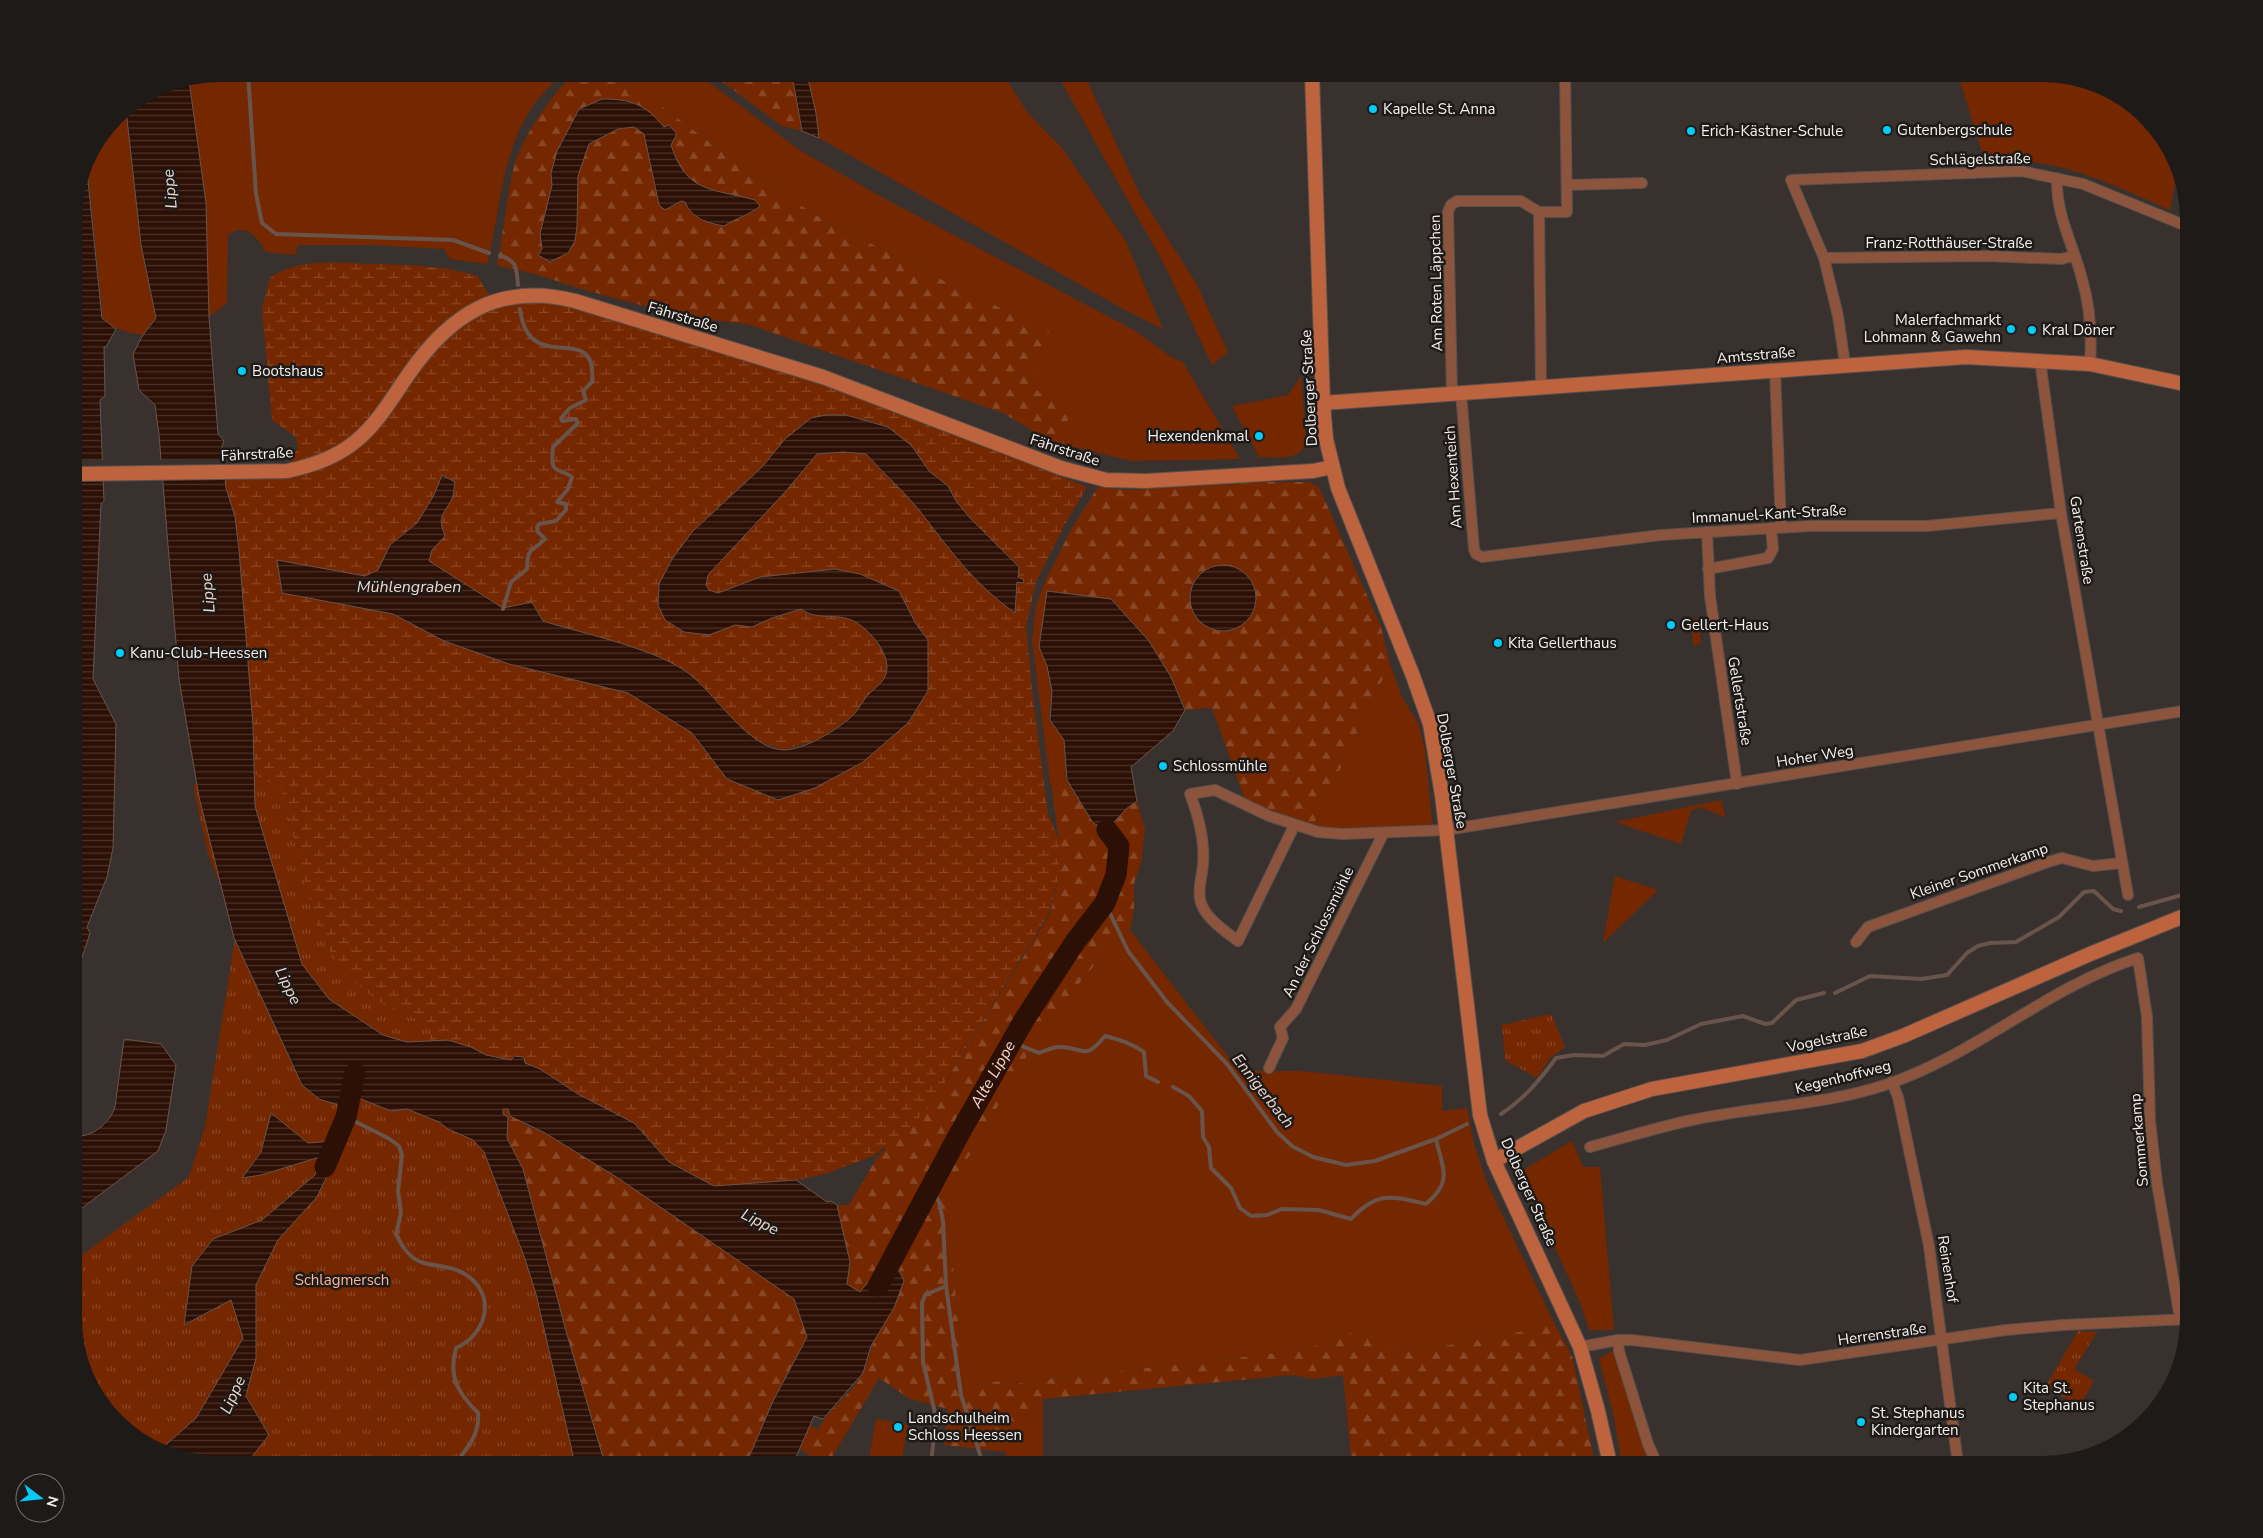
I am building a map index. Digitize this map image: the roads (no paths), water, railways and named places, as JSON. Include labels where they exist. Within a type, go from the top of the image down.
[{"type":"main road","name":"Dolberger Straße","points":[[1312,83],[1324,402],[1332,467],[1338,488],[1428,717],[1446,830],[1480,1115],[1494,1161],[1580,1347],[1598,1410],[1608,1456]]},
{"type":"main road","name":"Fährstraße","points":[[83,474],[238,473],[297,469],[325,460],[343,450],[368,430],[430,346],[456,320],[486,304],[525,296],[546,295],[575,301],[823,377],[1061,468],[1097,478],[1166,480],[1301,472],[1332,467]]},
{"type":"main road","name":"Amtsstraße","points":[[1324,402],[1966,357],[2090,364],[2180,383]]},
{"type":"main road","name":"Vogelstraße","points":[[1494,1161],[1584,1111],[1625,1096],[1652,1089],[1862,1051],[1879,1045],[2090,954],[2180,918]]},
{"type":"street","points":[[1541,386],[1539,212],[1567,212],[1565,83]]},
{"type":"street","name":"Schlägelstraße","points":[[1824,258],[1790,180],[2021,171],[2083,184],[2180,223]]},
{"type":"street","points":[[2057,178],[2056,198],[2060,216],[2082,278],[2089,310],[2090,364]]},
{"type":"street","points":[[1567,185],[1642,183]]},
{"type":"street","name":"Am Roten Läppchen","points":[[1457,393],[1448,212],[1451,205],[1457,201],[1521,202],[1539,212]]},
{"type":"street","name":"Franz-Rotthäuser-Straße","points":[[1824,258],[1987,256],[2060,259],[2074,256]]},
{"type":"street","points":[[1824,258],[1838,316],[1845,364]]},
{"type":"street","name":"Gartenstraße","points":[[2040,360],[2062,513],[2098,724]]},
{"type":"street","points":[[1708,569],[1768,558],[1772,552],[1776,527],[1775,370]]},
{"type":"street","name":"Am Hexenteich","points":[[1457,393],[1474,549],[1478,557]]},
{"type":"street","name":"Immanuel-Kant-Straße","points":[[1478,557],[1501,556],[1661,535],[1776,527],[1927,526],[2062,513]]},
{"type":"street","name":"Gellertstraße","points":[[1707,532],[1708,569],[1718,661],[1737,784]]},
{"type":"street","name":"Hoher Weg","points":[[1446,830],[2180,711]]},
{"type":"street","points":[[2098,724],[2128,895]]},
{"type":"street","points":[[1294,826],[1238,941],[1219,926],[1205,911],[1200,900],[1204,844],[1198,816],[1190,794],[1215,790],[1294,826],[1318,832],[1383,834],[1446,830]]},
{"type":"street","name":"An der Schlossmühle","points":[[1268,1068],[1283,1038],[1280,1027],[1296,1009],[1383,834]]},
{"type":"street","name":"Kleiner Sommerkamp","points":[[1856,942],[1868,927],[2048,862],[2062,858],[2093,866],[2122,863]]},
{"type":"street","name":"Kegenhoffweg","points":[[1590,1147],[1693,1119],[1817,1103],[1892,1082],[1945,1060],[2080,981],[2138,958]]},
{"type":"street","name":"Sommerkamp","points":[[2138,958],[2147,1017],[2151,1129],[2180,1296]]},
{"type":"street","name":"Reinenhof","points":[[1892,1082],[1898,1097],[1929,1246],[1957,1456]]},
{"type":"street","name":"Herrenstraße","points":[[1580,1347],[1618,1340],[1800,1360],[1943,1341],[2006,1330],[2180,1319]]},
{"type":"street","points":[[1618,1340],[1618,1352],[1653,1456]]},
{"type":"water","points":[[793,83],[809,83],[819,138],[802,131]]},
{"type":"water","points":[[190,86],[206,203],[209,317],[218,434],[224,441],[222,446],[226,488],[235,517],[239,550],[253,725],[255,806],[302,964],[329,999],[383,1035],[407,1042],[448,1040],[471,1047],[486,1055],[511,1060],[514,1056],[524,1057],[525,1063],[540,1069],[578,1094],[634,1123],[669,1162],[714,1186],[796,1180],[827,1202],[831,1201],[837,1205],[850,1262],[847,1284],[860,1292],[886,1259],[895,1262],[904,1281],[894,1308],[871,1346],[863,1373],[823,1419],[814,1416],[796,1456],[749,1456],[773,1401],[807,1337],[794,1299],[618,1178],[545,1133],[510,1116],[508,1109],[503,1109],[503,1114],[508,1117],[507,1138],[523,1169],[566,1331],[603,1456],[573,1456],[536,1294],[525,1259],[484,1152],[473,1140],[448,1129],[439,1122],[407,1109],[391,1111],[361,1099],[338,1105],[319,1099],[302,1085],[234,938],[199,797],[179,679],[155,405],[139,390],[133,354],[143,335],[156,318],[141,245],[127,119],[151,101],[167,93]]},
{"type":"water","points":[[602,99],[621,100],[637,104],[650,113],[664,127],[669,125],[677,134],[671,145],[677,161],[693,181],[714,190],[755,200],[760,206],[724,226],[706,222],[696,216],[685,202],[681,201],[665,210],[659,205],[644,134],[634,127],[618,129],[589,144],[578,176],[577,226],[575,241],[568,253],[550,262],[538,255],[542,249],[540,234],[552,185],[551,173],[557,151],[579,109]]},
{"type":"water","points":[[88,181],[102,318],[116,329],[106,347],[104,347],[105,396],[100,400],[104,501],[101,504],[93,679],[116,724],[113,848],[107,877],[87,927],[90,933],[83,954],[83,211]]},
{"type":"water","name":"Mühlengraben","points":[[826,415],[846,415],[888,427],[912,446],[929,471],[948,486],[956,501],[970,518],[1019,567],[1018,577],[1023,579],[1024,583],[1017,582],[1015,613],[974,578],[913,503],[866,454],[843,452],[817,454],[786,491],[708,575],[706,585],[709,590],[718,593],[760,577],[835,569],[860,574],[899,591],[916,624],[928,640],[928,691],[908,723],[863,762],[815,788],[778,800],[727,779],[692,733],[628,693],[509,664],[444,641],[393,614],[282,593],[277,560],[365,576],[378,570],[390,545],[417,523],[434,495],[442,475],[455,482],[454,493],[441,520],[445,536],[432,550],[429,561],[503,608],[532,602],[543,621],[642,650],[678,666],[702,685],[735,721],[759,741],[772,748],[784,750],[801,747],[829,733],[845,722],[886,676],[887,666],[883,651],[873,637],[857,623],[849,619],[816,615],[801,609],[772,618],[752,627],[735,625],[709,635],[684,632],[665,620],[658,605],[659,584],[672,559],[692,532],[762,467],[785,439],[811,418]]},
{"type":"water","points":[[1223,565],[1236,567],[1246,575],[1254,585],[1256,598],[1254,611],[1246,621],[1236,629],[1223,631],[1210,629],[1200,621],[1192,611],[1190,598],[1192,585],[1200,575],[1210,567]]},
{"type":"water","points":[[1047,591],[1111,599],[1149,641],[1171,677],[1185,710],[1173,731],[1131,767],[1137,801],[1126,809],[1107,830],[1093,823],[1067,780],[1064,740],[1050,720],[1052,691],[1047,666],[1039,647]]},
{"type":"water","points":[[124,1039],[161,1044],[176,1065],[166,1130],[158,1151],[83,1207],[83,1136],[94,1132],[105,1124],[115,1107]]},
{"type":"water","points":[[271,1113],[308,1143],[344,1140],[317,1197],[278,1240],[256,1285],[256,1358],[246,1396],[269,1435],[252,1456],[220,1456],[184,1451],[166,1445],[196,1418],[243,1338],[231,1300],[184,1325],[192,1266],[213,1239],[262,1220],[315,1175],[320,1157],[261,1175],[242,1178],[261,1152]]},
{"type":"waterway","points":[[249,83],[256,194],[262,223],[276,234],[453,240],[489,253]]},
{"type":"waterway","points":[[500,255],[510,260],[515,266],[518,285]]},
{"type":"waterway","points":[[503,609],[511,582],[527,569],[529,552],[545,539],[538,532],[537,527],[539,524],[556,521],[566,510],[566,504],[557,502],[568,489],[572,477],[554,467],[553,447],[578,423],[576,419],[562,421],[561,418],[570,408],[586,400],[583,391],[592,382],[591,363],[585,353],[574,349],[548,346],[536,341],[526,330],[520,309]]},
{"type":"waterway","name":"Alte Lippe","points":[[878,1286],[957,1138],[1024,1020],[1075,942],[1105,903],[1116,875],[1119,846],[1107,830]]},
{"type":"waterway","name":"Ennigerbach","points":[[1835,993],[1870,976],[1921,979],[1947,975],[1967,953],[1978,946],[1990,943],[2016,942],[2059,917],[2084,892],[2094,891],[2113,909],[2121,911]]},
{"type":"waterway","name":"Ennigerbach","points":[[2139,907],[2180,896]]},
{"type":"waterway","name":"Ennigerbach","points":[[1105,903],[1128,951],[1167,1002],[1227,1064],[1277,1132],[1292,1146],[1313,1157],[1346,1165],[1375,1161],[1436,1139],[1467,1124]]},
{"type":"waterway","name":"Ennigerbach","points":[[1501,1114],[1531,1089],[1556,1058],[1574,1055],[1603,1056],[1624,1044],[1645,1045],[1667,1040],[1701,1024],[1743,1016],[1765,1024],[1772,1023],[1796,1000],[1824,993]]},
{"type":"waterway","points":[[1012,1042],[1039,1053],[1059,1047],[1087,1051],[1092,1049],[1105,1036],[1121,1040],[1144,1052],[1146,1076],[1158,1082]]},
{"type":"waterway","name":"Lippe","points":[[325,1167],[346,1117],[355,1073]]},
{"type":"waterway","points":[[1173,1087],[1189,1096],[1202,1111],[1203,1137],[1209,1147],[1211,1168],[1231,1188],[1240,1208],[1251,1216],[1267,1215],[1282,1209],[1319,1210],[1351,1219],[1369,1204],[1385,1198],[1403,1199],[1426,1204],[1443,1182],[1443,1167],[1436,1139]]},
{"type":"waterway","points":[[346,1117],[388,1138],[399,1146],[402,1155],[398,1191],[401,1213],[396,1234],[406,1251],[421,1262],[463,1273],[474,1281],[481,1291],[485,1312],[482,1323],[476,1333],[456,1348],[454,1358],[453,1368],[456,1384],[478,1413],[475,1435],[461,1456]]},
{"type":"waterway","points":[[931,1187],[939,1202],[943,1221],[946,1286],[961,1395],[980,1456]]},
{"type":"waterway","points":[[932,1456],[936,1417],[923,1362],[922,1303],[925,1295],[946,1286]]},
{"type":"place","name":"Kapelle St. Anna","points":[[1373,109]]},
{"type":"place","name":"Gutenbergschule","points":[[1887,130]]},
{"type":"place","name":"Erich-Kästner-Schule","points":[[1691,131]]},
{"type":"place","name":"Malerfachmarkt Lohmann & Gawehn","points":[[2011,329]]},
{"type":"place","name":"Kral Döner","points":[[2032,330]]},
{"type":"place","name":"Bootshaus","points":[[242,371]]},
{"type":"place","name":"Hexendenkmal","points":[[1259,436]]},
{"type":"place","name":"Gellert-Haus","points":[[1671,625]]},
{"type":"place","name":"Kita Gellerthaus","points":[[1498,643]]},
{"type":"place","name":"Kanu-Club-Heessen","points":[[120,653]]},
{"type":"place","name":"Schlossmühle","points":[[1163,766]]},
{"type":"place","name":"Kita St. Stephanus","points":[[2013,1397]]},
{"type":"place","name":"St. Stephanus Kindergarten","points":[[1861,1422]]},
{"type":"place","name":"Landschulheim Schloss Heessen","points":[[898,1427]]},
{"type":"park label","name":"Schlagmersch","points":[[342,1280]]}]
